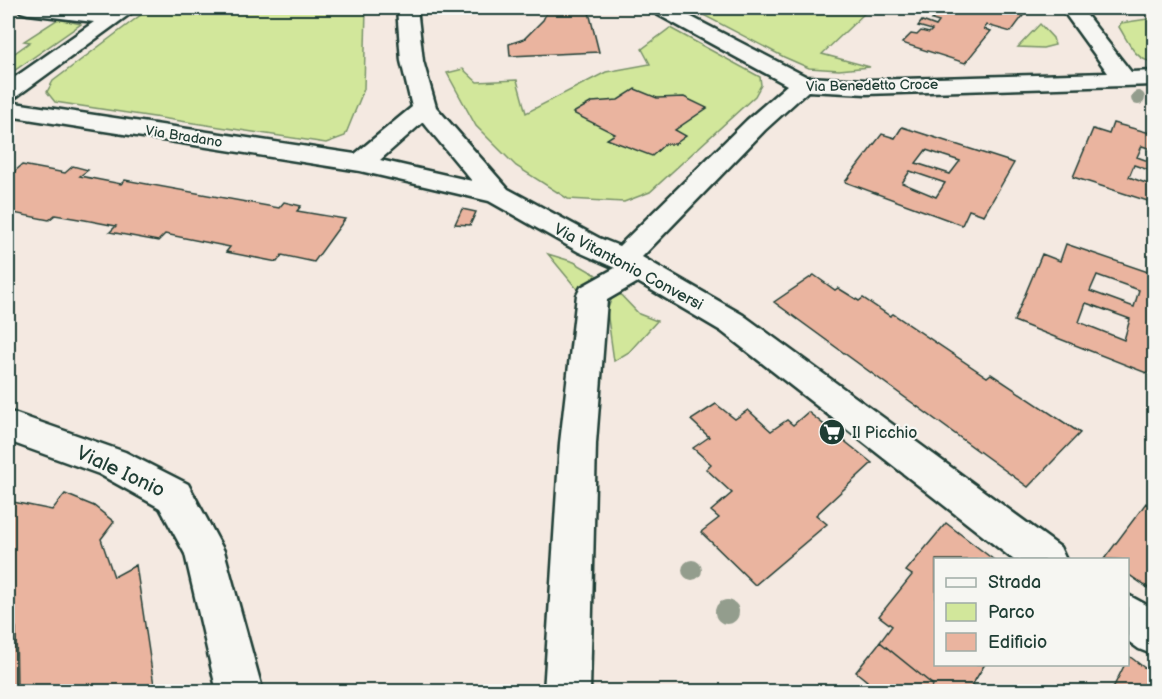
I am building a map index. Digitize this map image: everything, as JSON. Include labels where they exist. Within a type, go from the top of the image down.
[{"type":"street","points":[[28,8],[120,13]]},
{"type":"street","name":"Via Vitantonio Conversi","points":[[407,8],[412,61],[424,110],[470,159],[498,195],[589,245],[630,263],[732,323],[1043,558]]},
{"type":"street","points":[[660,8],[802,84]]},
{"type":"street","points":[[1071,8],[1124,78]]},
{"type":"street","points":[[8,92],[120,13]]},
{"type":"street","name":"Via Benedetto Croce","points":[[567,692],[578,436],[592,295],[630,263],[756,125],[802,84],[866,87],[1155,78]]},
{"type":"street","name":"Via Bradano","points":[[8,110],[360,163],[498,195]]},
{"type":"street","points":[[360,163],[424,110]]},
{"type":"street","name":"Viale Ionio","points":[[8,426],[112,463],[174,496],[204,551],[240,692]]},
{"type":"street","points":[[1129,617],[1155,634]]},
{"type":"green space","points":[[716,7],[754,13],[766,12],[775,8],[870,8],[822,54],[870,67],[839,70],[809,68],[690,8]]},
{"type":"green space","points":[[150,8],[366,8],[364,89],[345,136],[326,143],[55,102],[47,92],[53,81]]},
{"type":"green space","points":[[1154,18],[1154,62],[1147,61],[1137,54],[1119,27],[1121,23]]},
{"type":"green space","points":[[58,19],[81,24],[8,75],[8,58],[30,42],[24,41]]},
{"type":"green space","points":[[1040,24],[1053,38],[1055,45],[1043,48],[1018,47]]},
{"type":"green space","points":[[670,28],[760,77],[761,85],[755,96],[650,192],[624,202],[568,199],[516,166],[476,126],[447,73],[463,69],[477,82],[517,80],[526,113],[606,72],[650,64],[642,49]]},
{"type":"green space","points":[[548,254],[574,262],[598,276],[577,289]]},
{"type":"green space","points":[[617,291],[639,314],[657,321],[629,352],[614,361],[607,311],[614,292]]},
{"type":"building","points":[[549,8],[588,8],[599,52],[510,56],[509,44],[524,39],[543,20]]},
{"type":"building","points":[[944,8],[1039,8],[1036,11],[1028,9],[1011,32],[987,25],[984,29],[991,31],[965,63],[902,43],[911,34],[917,35],[921,31],[929,33],[932,30],[918,26],[922,21],[936,26],[939,22],[932,20]]},
{"type":"building","points":[[635,89],[657,98],[684,97],[707,108],[675,130],[686,136],[675,144],[665,144],[652,156],[607,139],[615,134],[573,113],[592,102],[618,100]]},
{"type":"building","points":[[1113,123],[1154,134],[1154,150],[1142,146],[1137,157],[1154,163],[1154,172],[1134,165],[1129,177],[1154,186],[1154,203],[1073,177],[1093,129],[1109,134]]},
{"type":"building","points":[[902,127],[1014,163],[984,215],[969,210],[962,225],[845,182],[882,134],[895,138]],"holes":[[[926,150],[960,161],[950,174],[916,163]],[[910,171],[945,183],[936,197],[902,183]]]},
{"type":"building","points":[[22,165],[65,173],[73,166],[88,170],[80,176],[121,184],[125,180],[279,208],[284,202],[301,206],[297,211],[345,219],[314,262],[282,255],[277,262],[226,252],[230,247],[165,234],[158,241],[110,232],[116,226],[85,220],[55,215],[49,220],[8,212],[8,177]]},
{"type":"building","points":[[462,209],[476,212],[470,225],[455,224]]},
{"type":"building","points":[[1066,244],[1154,274],[1154,376],[1014,321],[1042,254],[1060,261]],"holes":[[[1097,275],[1139,290],[1134,307],[1090,291]],[[1086,303],[1130,319],[1124,340],[1079,322]]]},
{"type":"building","points":[[814,275],[835,290],[838,288],[859,301],[863,298],[890,316],[893,314],[987,377],[991,374],[1080,433],[1028,487],[774,302]]},
{"type":"building","points":[[716,404],[735,419],[748,410],[771,431],[787,420],[793,425],[808,412],[872,463],[816,515],[827,524],[755,585],[701,532],[719,518],[711,511],[732,493],[706,469],[711,464],[693,448],[709,437],[691,420]]},
{"type":"building","points":[[65,494],[94,506],[114,522],[101,539],[114,577],[136,565],[155,692],[17,692],[16,628],[8,611],[8,501],[52,510]]},
{"type":"building","points":[[1146,503],[1154,509],[1154,592],[1129,575],[1129,558],[1105,558]]},
{"type":"building","points":[[946,523],[991,558],[934,558],[934,666],[984,666],[968,692],[929,692],[933,685],[880,642],[892,626],[879,616],[912,575],[906,571]]},
{"type":"building","points":[[8,611],[16,628],[17,692],[8,692]]},
{"type":"building","points":[[880,642],[933,685],[929,692],[859,692],[867,681],[856,672]]},
{"type":"building","points":[[1129,656],[1154,675],[1154,692],[1111,692],[1124,666],[1129,666]]},
{"type":"place","name":"Il Picchio","points":[[832,432]]}]
